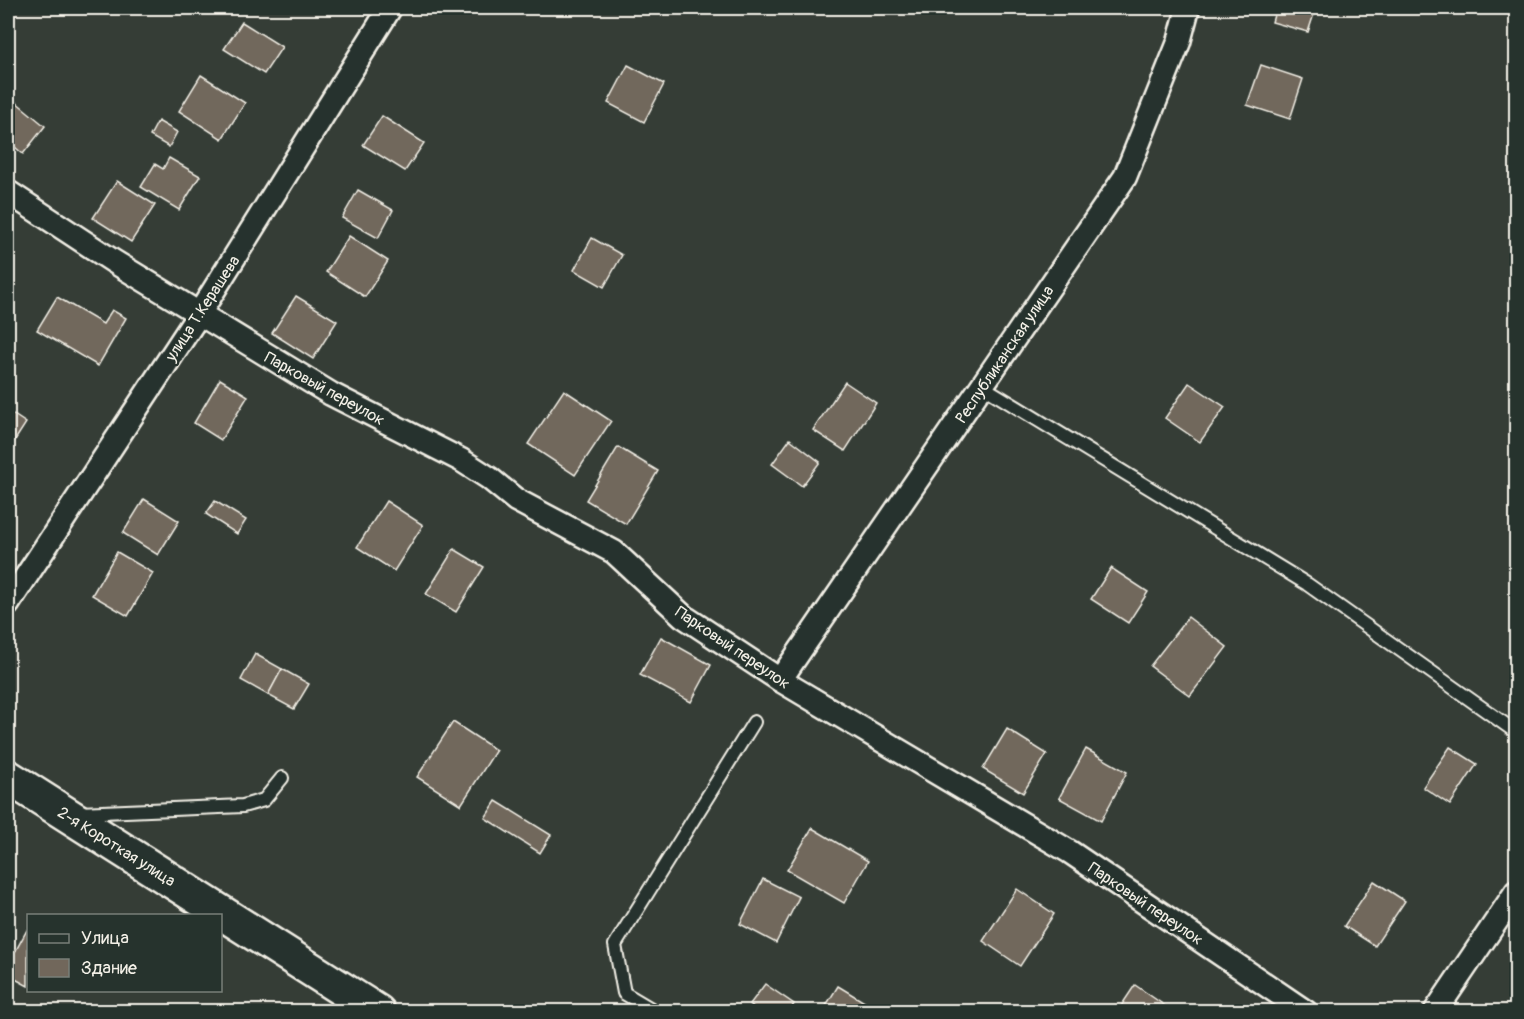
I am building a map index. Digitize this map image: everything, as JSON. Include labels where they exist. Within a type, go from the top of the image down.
[{"type":"street","name":"улица Т.Керашева","points":[[8,604],[17,571],[199,314],[390,8]]},
{"type":"street","name":"Республиканская улица","points":[[780,680],[1125,177],[1179,42],[1188,8]]},
{"type":"street","name":"Парковый переулок","points":[[8,192],[199,314],[331,394],[461,460],[489,478],[516,500],[615,552],[683,616],[780,680],[1070,852],[1306,1011]]},
{"type":"street","name":"2-я Короткая улица","points":[[8,777],[378,1011]]},
{"type":"street","points":[[1435,1011],[1516,892]]},
{"type":"lane","points":[[982,386],[1307,584],[1516,732]]},
{"type":"lane","points":[[656,1011],[624,993],[615,945],[754,722]]},
{"type":"lane","points":[[66,814],[243,806],[264,800],[282,778]]},
{"type":"building","points":[[1276,8],[1316,8],[1308,32],[1272,22]]},
{"type":"building","points":[[242,22],[282,47],[264,74],[224,49]]},
{"type":"building","points":[[628,65],[664,84],[644,122],[608,103]]},
{"type":"building","points":[[1261,65],[1303,79],[1290,119],[1247,105]]},
{"type":"building","points":[[201,75],[245,103],[222,139],[179,111]]},
{"type":"building","points":[[16,102],[45,126],[23,154],[8,141],[8,112]]},
{"type":"building","points":[[382,116],[424,143],[405,171],[363,145]]},
{"type":"building","points":[[158,121],[177,132],[169,147],[150,136]]},
{"type":"building","points":[[169,158],[200,176],[179,210],[141,187],[155,164],[163,169]]},
{"type":"building","points":[[117,181],[155,205],[131,242],[93,218]]},
{"type":"building","points":[[358,190],[393,210],[378,238],[342,218]]},
{"type":"building","points":[[349,236],[388,261],[365,297],[326,272]]},
{"type":"building","points":[[592,238],[622,255],[604,287],[574,270]]},
{"type":"building","points":[[296,296],[337,321],[313,359],[272,333]]},
{"type":"building","points":[[57,297],[103,324],[112,310],[126,318],[98,366],[37,330]]},
{"type":"building","points":[[220,379],[248,396],[221,440],[194,423]]},
{"type":"building","points":[[845,382],[876,403],[845,451],[813,430]]},
{"type":"building","points":[[1189,383],[1225,407],[1200,442],[1165,418]]},
{"type":"building","points":[[564,390],[611,421],[575,475],[528,444]]},
{"type":"building","points":[[8,411],[26,423],[8,451]]},
{"type":"building","points":[[790,439],[820,462],[802,486],[772,464]]},
{"type":"building","points":[[618,447],[658,471],[626,524],[586,500]]},
{"type":"building","points":[[144,499],[179,521],[158,555],[123,533]]},
{"type":"building","points":[[215,501],[246,520],[237,534],[206,514]]},
{"type":"building","points":[[386,501],[423,525],[394,571],[357,547]]},
{"type":"building","points":[[454,549],[484,567],[456,612],[426,594]]},
{"type":"building","points":[[117,552],[153,573],[128,616],[92,595]]},
{"type":"building","points":[[1111,568],[1148,592],[1128,623],[1091,599]]},
{"type":"building","points":[[1188,617],[1227,647],[1190,696],[1150,666]]},
{"type":"building","points":[[661,637],[711,665],[691,702],[640,675]]},
{"type":"building","points":[[255,654],[282,669],[268,695],[241,680]]},
{"type":"building","points":[[282,669],[309,684],[294,709],[268,695]]},
{"type":"building","points":[[453,722],[496,750],[461,805],[417,777]]},
{"type":"building","points":[[1007,729],[1047,754],[1023,793],[983,769]]},
{"type":"building","points":[[1450,747],[1477,764],[1450,805],[1423,787]]},
{"type":"building","points":[[1086,749],[1127,772],[1101,821],[1059,798]]},
{"type":"building","points":[[496,801],[551,835],[540,853],[485,818]]},
{"type":"building","points":[[812,828],[868,861],[844,903],[787,870]]},
{"type":"building","points":[[763,879],[799,897],[776,943],[740,924]]},
{"type":"building","points":[[1374,881],[1405,901],[1375,946],[1344,926]]},
{"type":"building","points":[[1017,889],[1054,914],[1020,966],[983,941]]},
{"type":"building","points":[[27,930],[27,985],[8,975],[8,965]]},
{"type":"building","points":[[765,984],[794,1004],[789,1012],[760,1012],[750,1004]]},
{"type":"building","points":[[1135,985],[1174,1012],[1117,1012]]},
{"type":"building","points":[[838,986],[871,1006],[868,1012],[822,1012]]}]
